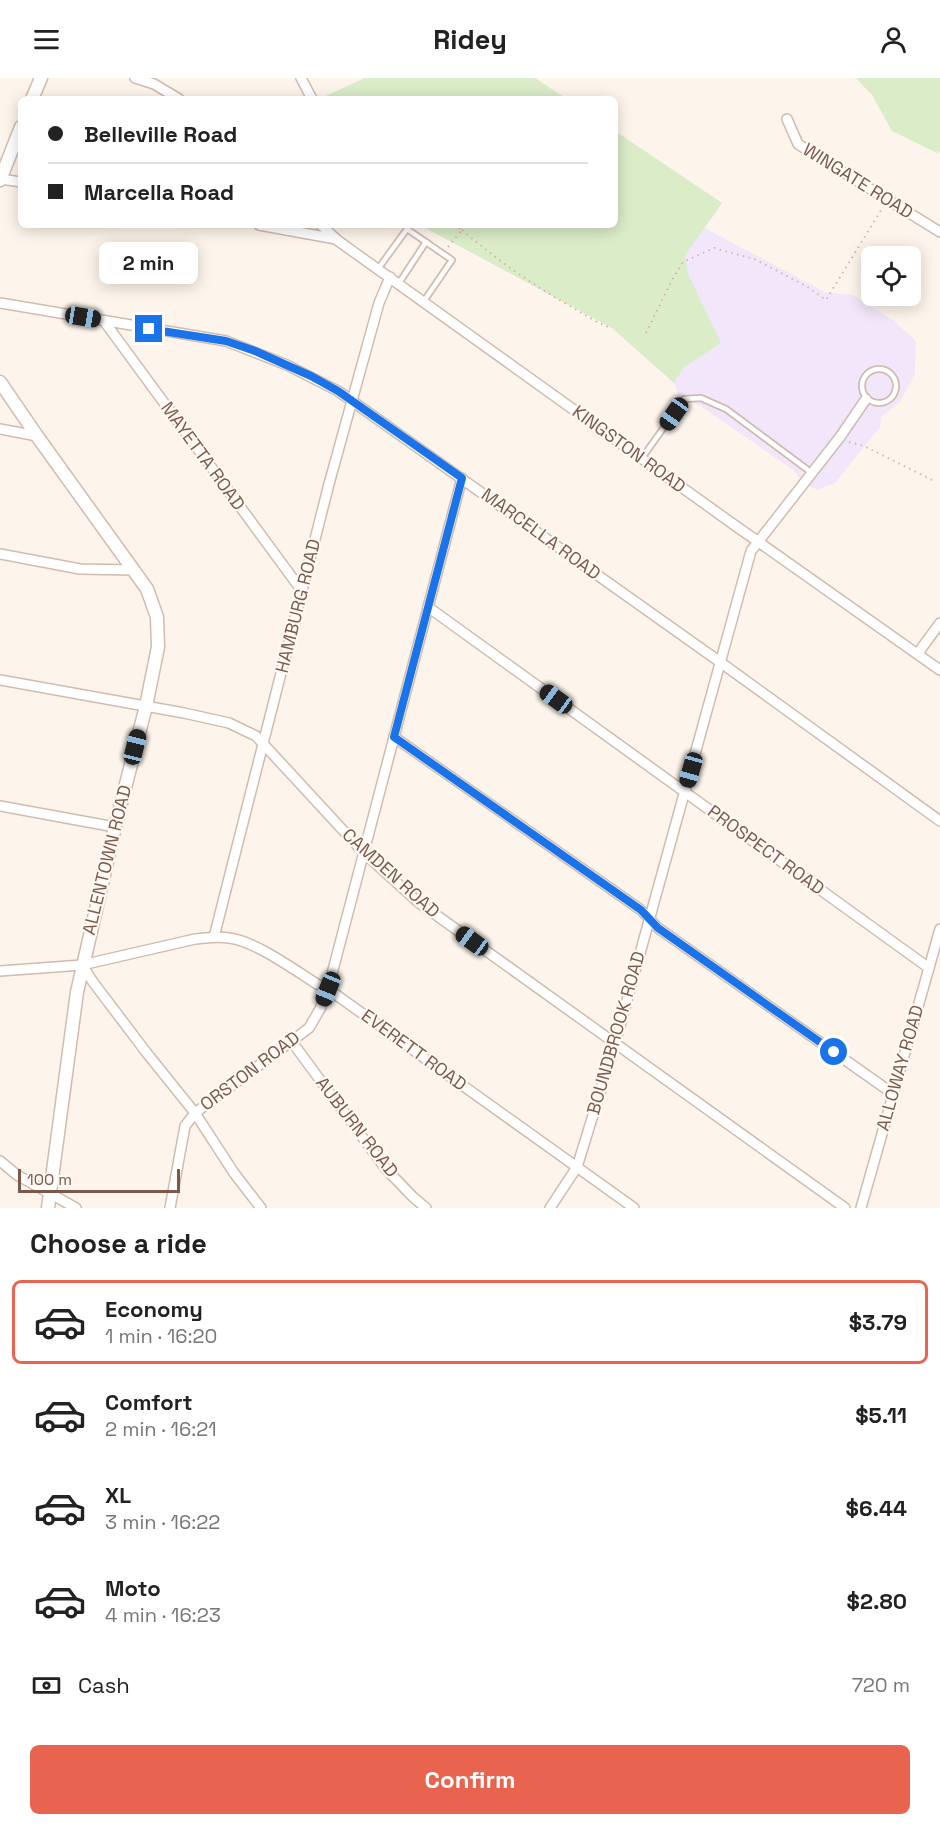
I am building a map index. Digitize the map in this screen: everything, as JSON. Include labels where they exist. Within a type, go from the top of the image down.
[{"type":"street","points":[[33,96],[41,78]]},
{"type":"street","points":[[135,78],[154,84],[174,96]]},
{"type":"street","points":[[301,78],[310,96]]},
{"type":"street","name":"WINGATE ROAD","points":[[787,119],[798,144],[940,232]]},
{"type":"street","points":[[18,134],[0,179],[18,182]]},
{"type":"street","points":[[275,228],[337,240]]},
{"type":"street","name":"KINGSTON ROAD","points":[[324,228],[337,240],[940,670]]},
{"type":"street","name":"HAMBURG ROAD","points":[[214,937],[329,484],[380,303],[390,277]]},
{"type":"street","name":"MARCELLA ROAD","points":[[0,303],[226,341],[311,376],[352,401],[462,478],[940,821]]},
{"type":"street","name":"MAYETTA ROAD","points":[[104,321],[302,591]]},
{"type":"street","name":"ALLENTOWN ROAD","points":[[0,382],[147,590],[153,603],[159,632],[146,706],[82,965],[48,1208]]},
{"type":"street","name":"BOUNDBROOK ROAD","points":[[550,1208],[577,1167],[615,1044],[752,551],[840,437],[866,399]]},
{"type":"street","points":[[0,429],[37,436]]},
{"type":"street","name":"ORSTON ROAD","points":[[195,1113],[309,1028],[320,1009],[328,989],[462,478]]},
{"type":"street","points":[[0,554],[80,569],[133,570]]},
{"type":"street","name":"PROSPECT ROAD","points":[[428,607],[929,968]]},
{"type":"street","points":[[918,653],[940,623]]},
{"type":"street","name":"CAMDEN ROAD","points":[[0,680],[184,713],[229,723],[256,736],[363,852],[418,902],[845,1208]]},
{"type":"street","points":[[394,737],[641,910],[658,928],[892,1093]]},
{"type":"street","points":[[0,806],[115,827]]},
{"type":"street","name":"ALLOWAY ROAD","points":[[861,1208],[940,929]]},
{"type":"street","name":"EVERETT ROAD","points":[[0,971],[82,965],[124,954],[214,937],[230,938],[251,945],[328,989],[633,1208]]},
{"type":"street","points":[[82,965],[146,1052],[195,1113],[234,1173],[261,1208]]},
{"type":"street","name":"AUBURN ROAD","points":[[292,1042],[386,1169],[426,1208]]},
{"type":"street","points":[[170,1208],[185,1126],[195,1113]]},
{"type":"street","points":[[0,1161],[17,1175],[76,1208]]},
{"type":"lane","points":[[378,269],[406,228],[452,260],[424,301]]},
{"type":"lane","points":[[399,283],[426,242]]},
{"type":"lane","points":[[880,369],[889,372],[896,385],[894,395],[888,402],[878,404],[866,399],[862,389],[866,375],[873,370],[880,369]]},
{"type":"lane","points":[[642,458],[684,399],[701,398],[726,409],[812,473]]},
{"type":"path","points":[[646,333],[683,262],[714,248],[754,259],[806,286],[826,300],[887,199]]},
{"type":"path","points":[[459,228],[490,254],[547,293],[590,319],[612,328]]},
{"type":"path","points":[[445,252],[462,230]]},
{"type":"path","points":[[840,437],[864,446],[936,482]]},
{"type":"shaded area","points":[[618,133],[722,203],[705,228],[825,292],[853,295],[861,300],[861,306],[870,306],[894,321],[916,341],[915,374],[900,402],[881,417],[880,427],[835,483],[817,490],[804,483],[793,470],[699,405],[679,397],[674,383],[612,328],[426,228],[618,228]]},
{"type":"green space","points":[[365,78],[535,78],[562,96],[326,96]]},
{"type":"green space","points":[[856,78],[940,78],[940,151],[937,153],[892,131],[872,95]]},
{"type":"green space","points":[[618,133],[722,203],[685,255],[688,274],[721,343],[684,367],[674,383],[612,328],[426,228],[618,228]]},
{"type":"route","points":[[149,329],[226,341],[311,376],[338,391],[462,478],[394,737],[641,910],[658,928],[834,1052]]}]
